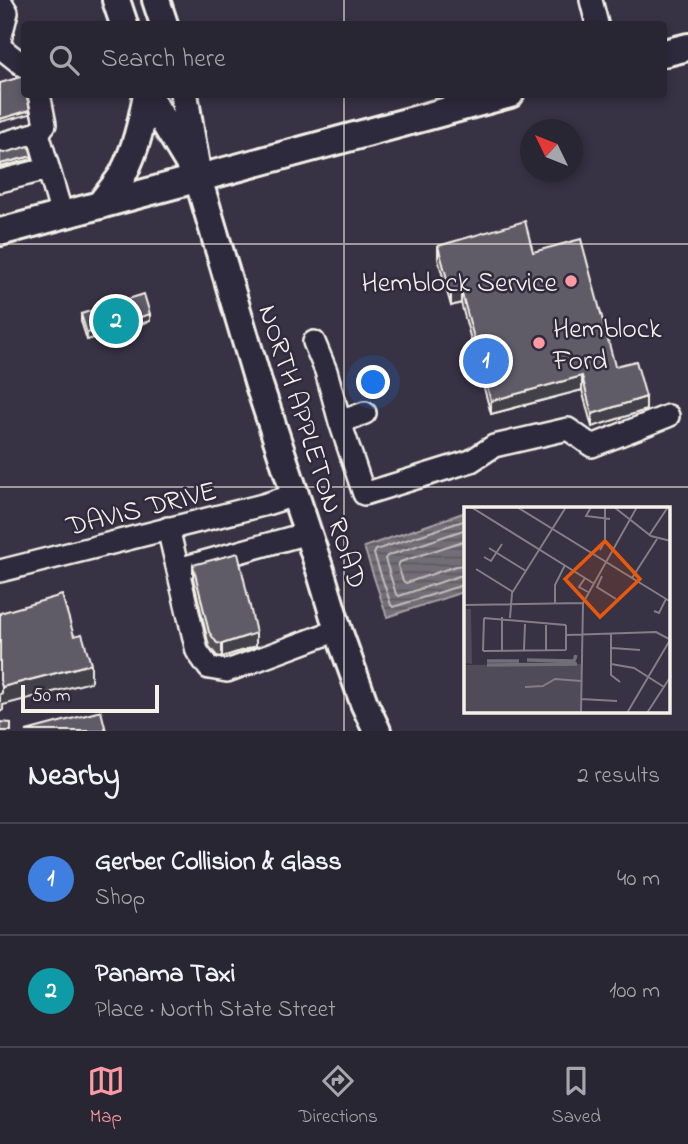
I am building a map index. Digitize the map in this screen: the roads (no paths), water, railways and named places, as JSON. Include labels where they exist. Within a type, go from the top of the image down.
[{"type":"main road","points":[[117,0],[123,21]]},
{"type":"main road","points":[[156,0],[163,21]]},
{"type":"main road","points":[[667,53],[688,47]]},
{"type":"main road","points":[[100,205],[122,174],[134,149],[146,98]]},
{"type":"main road","points":[[149,98],[198,178]]},
{"type":"main road","points":[[185,98],[198,178]]},
{"type":"main road","points":[[0,232],[495,98]]},
{"type":"main road","name":"NORTH APPLETON ROAD","points":[[198,178],[259,384],[338,630],[364,704],[377,731]]},
{"type":"street","points":[[591,0],[596,21]]},
{"type":"street","points":[[0,1],[8,12],[0,40]]},
{"type":"street","points":[[0,47],[21,64]]},
{"type":"street","points":[[0,144],[38,133],[45,124],[40,98]]},
{"type":"street","points":[[38,133],[62,215]]},
{"type":"street","points":[[0,181],[47,169]]},
{"type":"street","points":[[314,342],[326,371],[364,494],[471,461],[494,446],[568,429],[592,446],[668,416]]},
{"type":"street","points":[[340,422],[365,412]]},
{"type":"street","name":"DAVIS DRIVE","points":[[0,571],[295,495]]},
{"type":"street","points":[[168,528],[197,651],[209,668],[227,671],[338,630]]},
{"type":"street","points":[[178,569],[308,533]]},
{"type":"water","points":[[464,513],[464,592],[387,617],[364,547]]},
{"type":"place","name":"Hemblock Service","points":[[571,281]]},
{"type":"place","name":"Panama Taxi","points":[[116,321]]},
{"type":"place","name":"Hemblock Ford","points":[[539,343]]},
{"type":"place","name":"Gerber Collision & Glass","points":[[486,361]]}]
